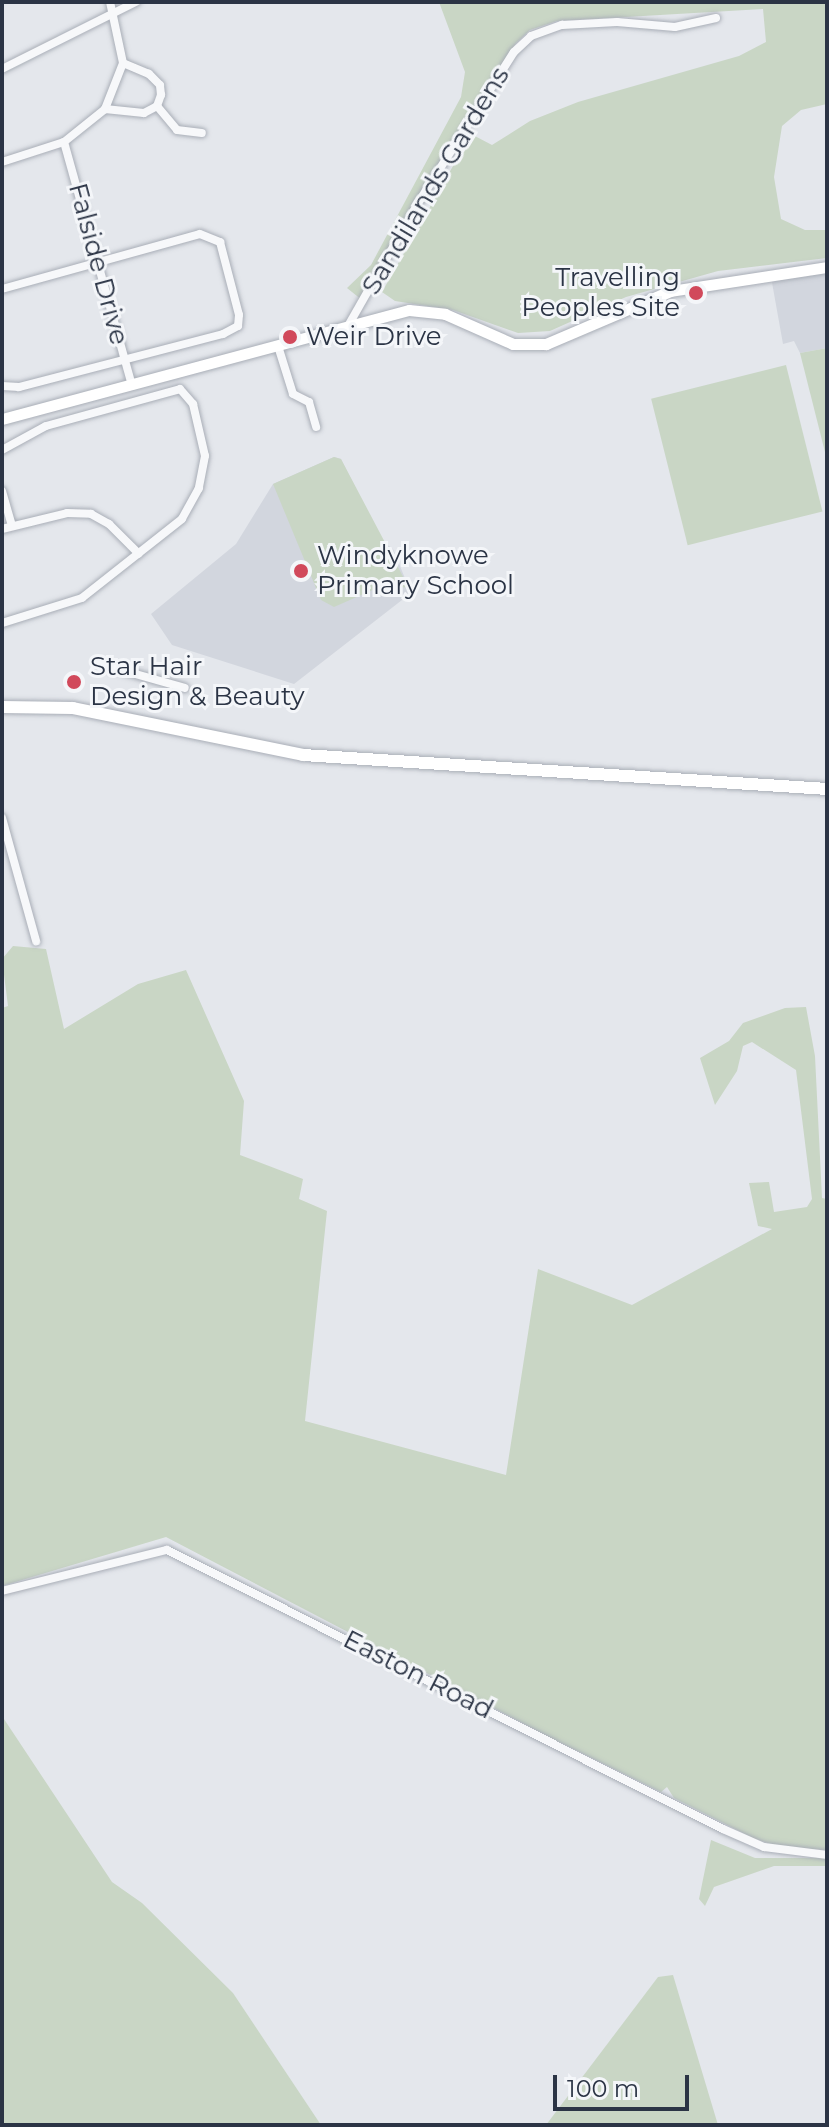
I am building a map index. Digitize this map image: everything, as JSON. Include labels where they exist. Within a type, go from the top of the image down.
[{"type":"main road","points":[[2,419],[409,310],[445,314],[513,344],[546,344],[670,291],[827,267]]},
{"type":"main road","points":[[2,707],[86,710],[212,740],[303,755],[827,789]]},
{"type":"street","points":[[2,69],[57,45],[111,6],[136,2]]},
{"type":"street","points":[[2,162],[64,142],[105,109],[123,63],[111,6]]},
{"type":"street","name":"Sandilands Gardens","points":[[348,327],[420,200],[514,52],[531,36],[562,25],[617,22],[675,27],[716,18]]},
{"type":"street","points":[[123,63],[160,85],[157,106],[177,130],[202,133]]},
{"type":"street","points":[[105,109],[144,113],[157,106]]},
{"type":"street","name":"Falside Drive","points":[[64,142],[132,386]]},
{"type":"street","points":[[2,289],[200,234],[215,237],[239,315],[238,326],[124,360],[3,386]]},
{"type":"street","points":[[278,346],[293,394],[309,402],[316,427]]},
{"type":"street","points":[[2,450],[46,426],[180,389],[189,394],[200,428],[204,474],[182,519],[82,598],[2,623]]},
{"type":"street","points":[[2,491],[12,526]]},
{"type":"street","points":[[2,529],[67,513],[91,514],[109,524],[139,554]]},
{"type":"street","points":[[100,664],[185,688]]},
{"type":"street","points":[[2,818],[36,941]]},
{"type":"street","name":"Easton Road","points":[[2,1591],[167,1550],[723,1829],[764,1847],[827,1855]]},
{"type":"shaded area","points":[[827,271],[827,348],[800,353],[794,341],[783,344],[771,277]]},
{"type":"shaded area","name":"Windyknowe Primary School","points":[[334,457],[341,459],[381,540],[393,549],[411,593],[294,684],[172,645],[151,614],[236,544],[273,484]]},
{"type":"green space","points":[[439,2],[827,2],[827,104],[801,110],[782,126],[774,177],[781,219],[805,230],[827,230],[827,258],[718,271],[626,297],[550,331],[518,333],[453,310],[395,301],[382,292],[471,134],[492,145],[530,121],[578,102],[739,56],[766,42],[763,9],[557,21],[530,30],[516,43],[421,190],[362,300],[347,288],[371,265],[461,97],[465,72]]},
{"type":"green space","points":[[827,348],[827,460],[800,353]]},
{"type":"green space","points":[[786,365],[823,512],[688,545],[651,399]]},
{"type":"green space","points":[[334,457],[341,459],[409,588],[384,585],[334,607],[321,600],[273,484]]},
{"type":"green space","points":[[13,946],[46,949],[64,1029],[138,984],[186,970],[244,1101],[240,1155],[303,1179],[299,1199],[327,1211],[305,1421],[506,1475],[538,1269],[632,1305],[772,1229],[758,1226],[749,1183],[769,1182],[774,1212],[807,1207],[812,1199],[796,1070],[752,1042],[743,1046],[737,1071],[715,1105],[700,1058],[729,1041],[743,1023],[785,1008],[806,1007],[815,1056],[822,1198],[827,1199],[827,1850],[783,1848],[753,1838],[674,1798],[667,1787],[661,1792],[551,1738],[166,1537],[2,1586],[2,1008],[8,1006],[2,959]]},
{"type":"green space","points":[[2,1716],[112,1882],[142,1903],[233,1993],[321,2125],[2,2125]]},
{"type":"green space","points":[[711,1840],[755,1858],[827,1858],[827,1866],[774,1866],[714,1887],[705,1906],[699,1899]]},
{"type":"green space","points":[[673,1975],[718,2125],[546,2125],[658,1977]]},
{"type":"place","name":"Travelling Peoples Site","points":[[696,293]]},
{"type":"place","name":"Weir Drive","points":[[290,337]]},
{"type":"place","name":"Windyknowe Primary School","points":[[301,571]]},
{"type":"place","name":"Star Hair Design & Beauty","points":[[74,682]]}]
